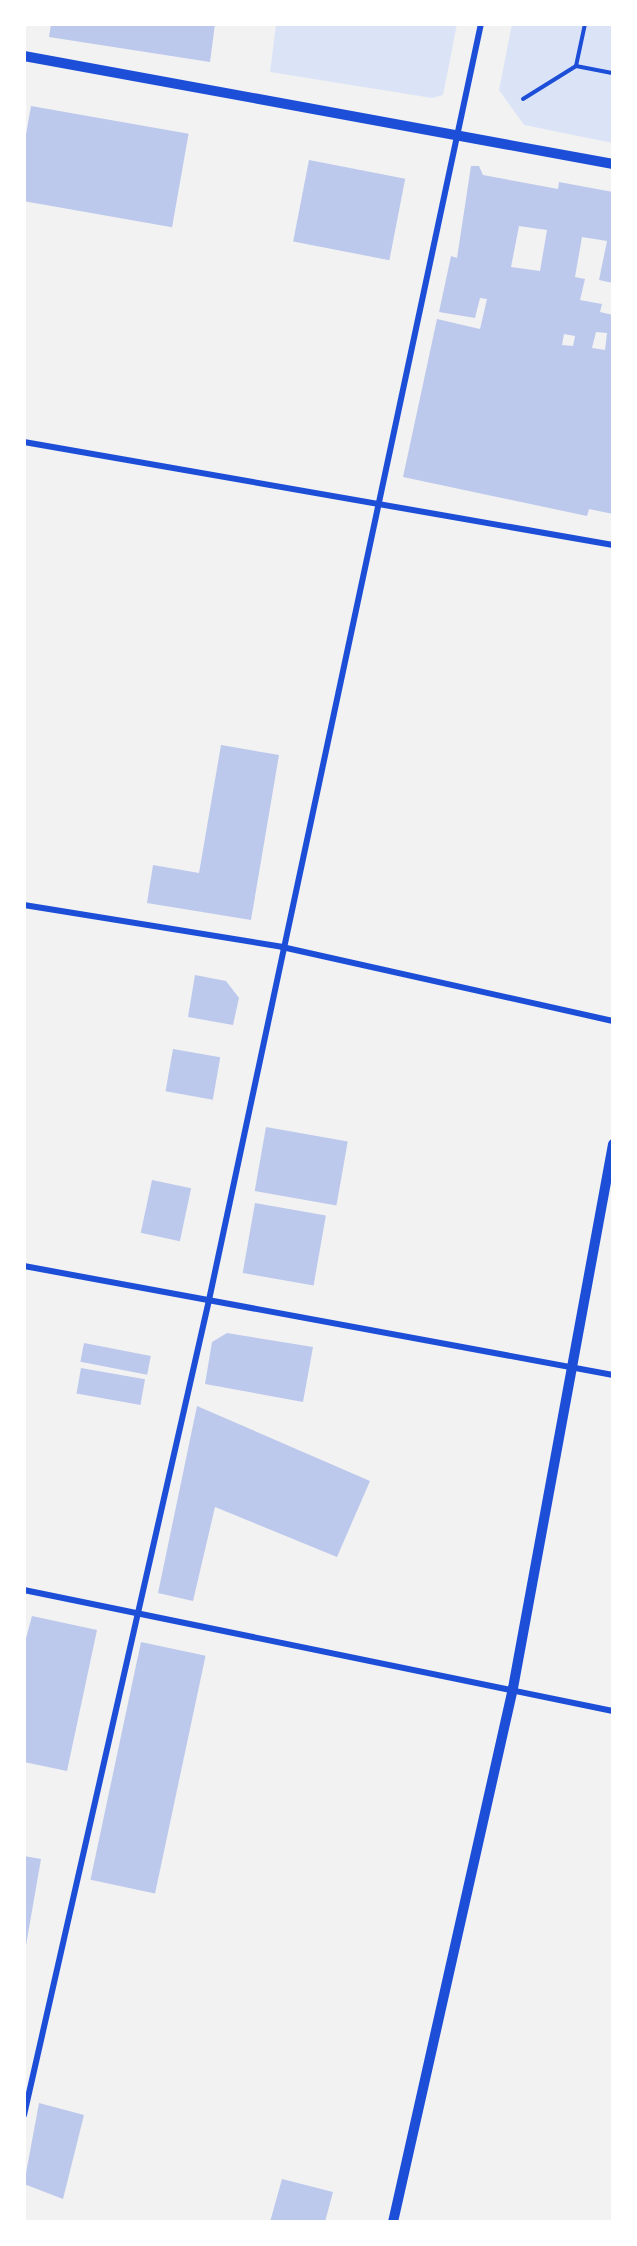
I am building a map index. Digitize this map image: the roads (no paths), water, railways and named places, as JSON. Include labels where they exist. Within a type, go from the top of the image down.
[{"type":"street","points":[[24,2115],[209,1300],[375,506],[459,135],[481,24]]},
{"type":"street","points":[[24,56],[613,164]]},
{"type":"street","points":[[24,442],[375,506],[613,545]]},
{"type":"street","points":[[24,905],[282,947],[613,1021]]},
{"type":"street","points":[[393,2222],[513,1688],[574,1368],[613,1144]]},
{"type":"street","points":[[24,1266],[613,1375]]},
{"type":"street","points":[[24,1590],[513,1688],[613,1711]]}]
